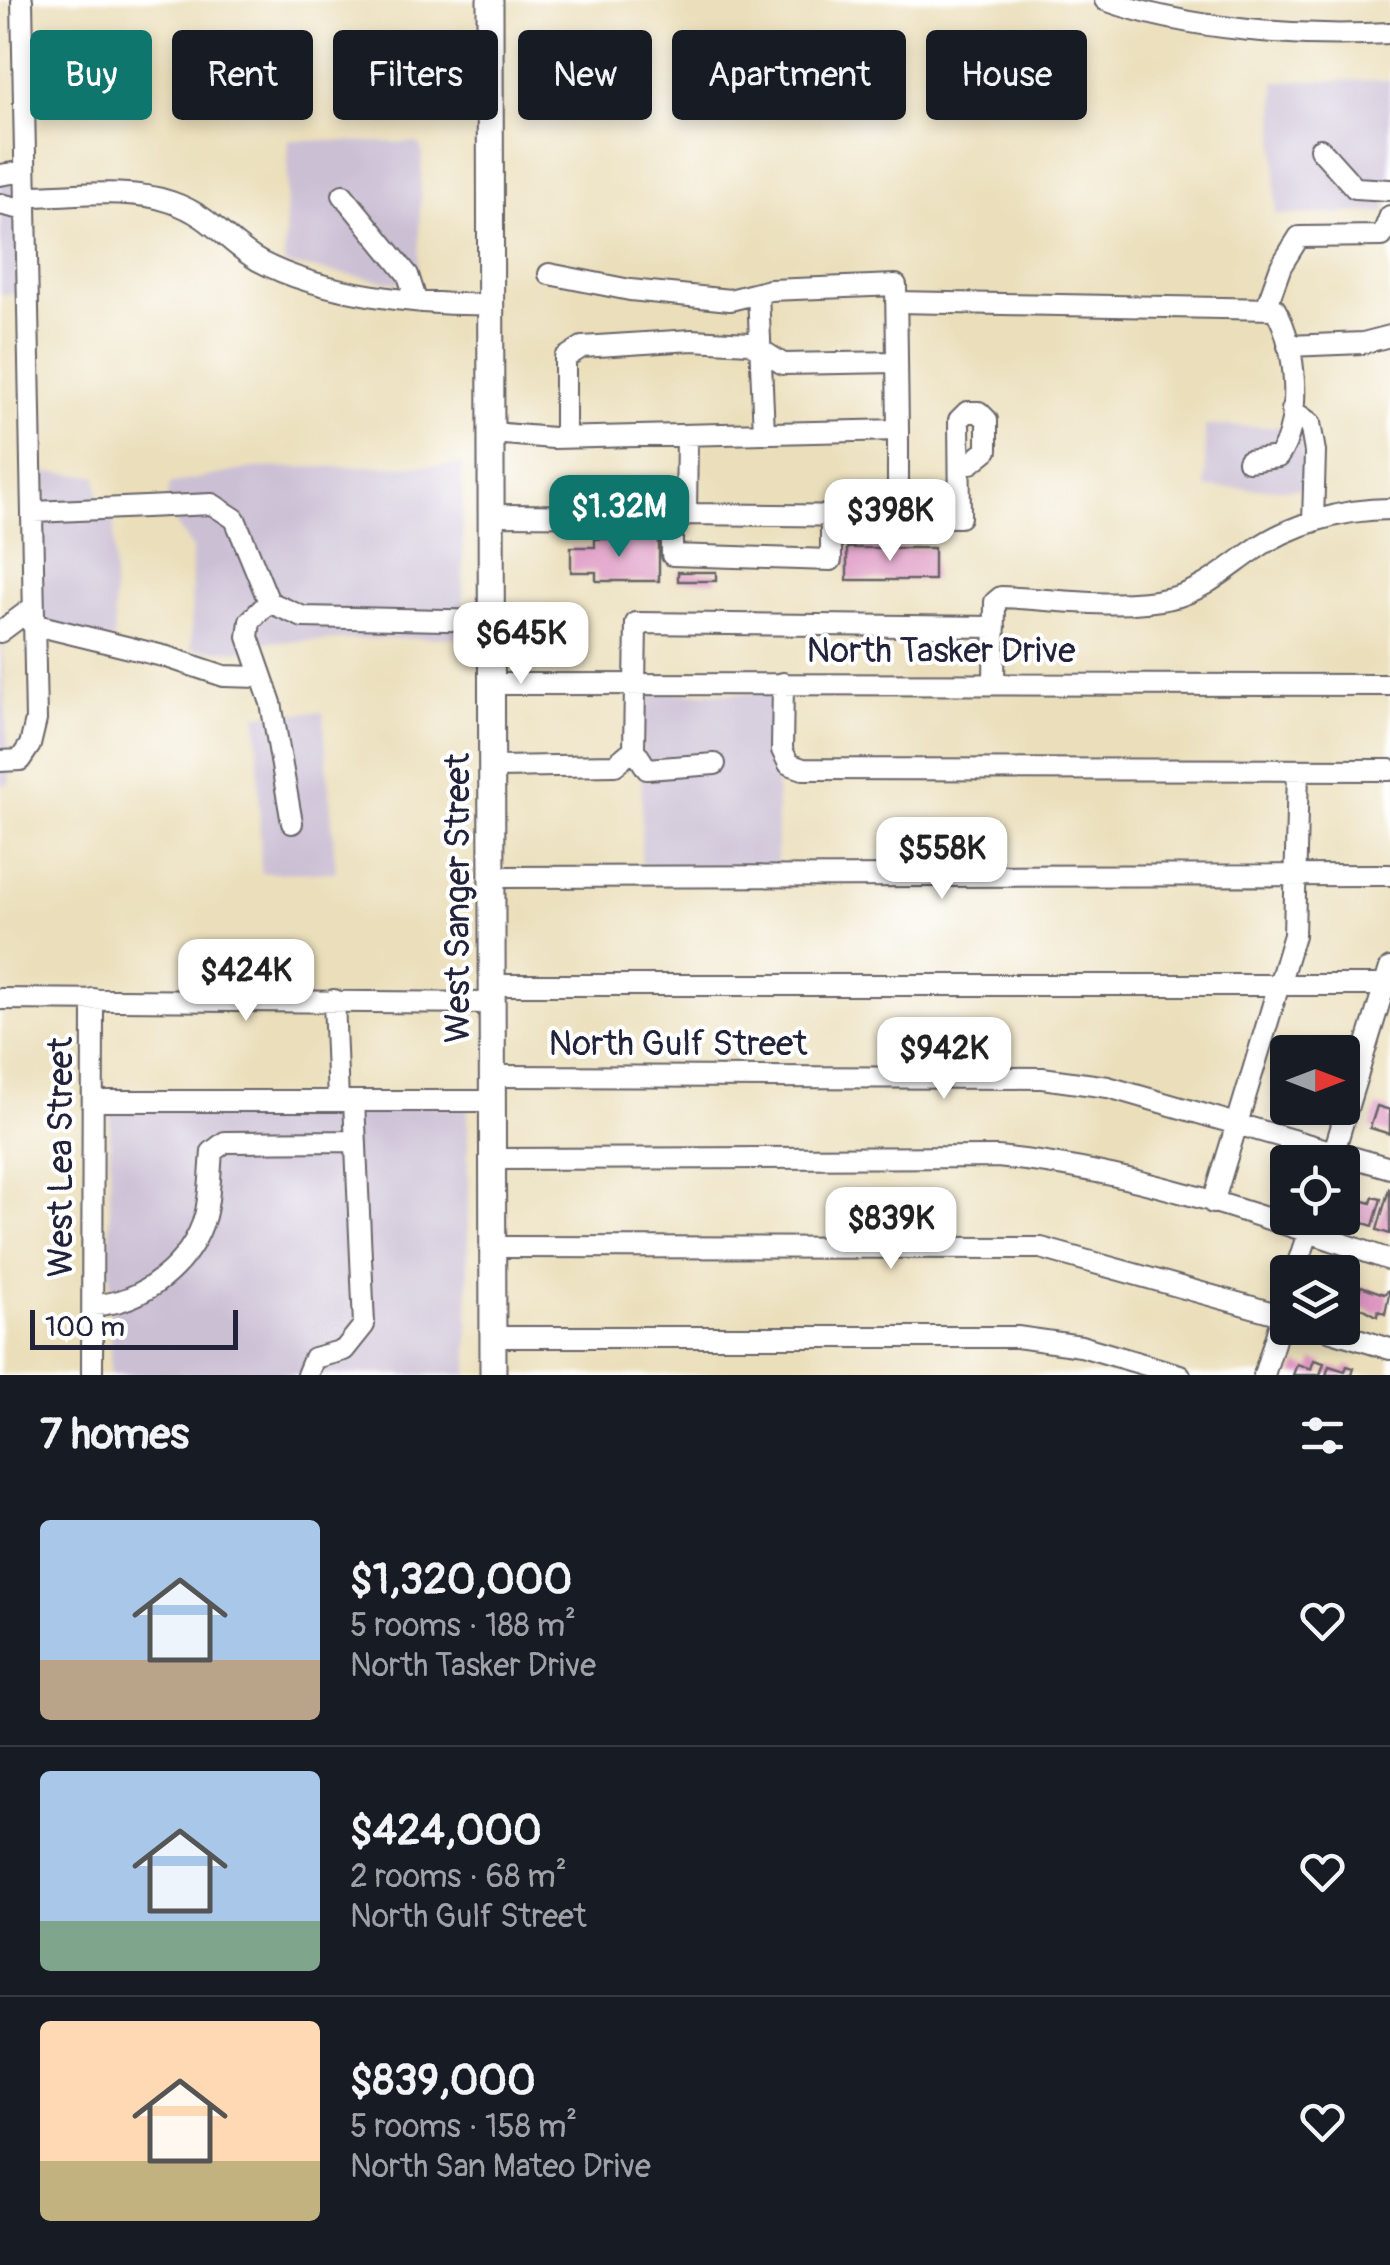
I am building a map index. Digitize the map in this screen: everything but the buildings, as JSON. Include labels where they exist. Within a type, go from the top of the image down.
[{"type":"main road","name":"West Sanger Street","points":[[490,0],[493,1375]]},
{"type":"street","points":[[0,761],[20,760],[30,745],[36,720],[22,0]]},
{"type":"street","points":[[1104,0],[1216,24],[1289,34],[1390,33]]},
{"type":"street","points":[[1320,149],[1355,188],[1390,190]]},
{"type":"street","points":[[0,174],[26,171]]},
{"type":"street","points":[[342,195],[408,275],[416,300]]},
{"type":"street","points":[[0,204],[166,200],[196,212],[255,258],[282,272],[416,300],[491,304]]},
{"type":"street","points":[[1266,308],[1281,266],[1299,237],[1387,229]]},
{"type":"street","points":[[550,274],[630,290],[730,300],[758,293],[896,285],[898,518]]},
{"type":"street","points":[[758,293],[764,433]]},
{"type":"street","points":[[896,302],[986,300],[1159,310],[1275,310],[1285,326],[1288,346],[1292,410],[1287,445],[1278,458],[1248,461]]},
{"type":"street","points":[[1288,346],[1363,343],[1390,336]]},
{"type":"street","points":[[565,437],[565,358],[582,347],[692,340],[750,343],[783,364],[897,362]]},
{"type":"street","points":[[1292,410],[1310,423],[1315,452],[1313,522]]},
{"type":"street","points":[[492,434],[565,437],[898,430]]},
{"type":"street","points":[[686,514],[687,435]]},
{"type":"street","points":[[831,517],[831,560],[672,555],[672,527],[686,514],[960,517],[962,463]]},
{"type":"street","points":[[34,512],[212,504],[235,519],[269,602],[303,617],[492,621]]},
{"type":"street","points":[[994,683],[995,602],[1001,597],[1172,598],[1224,573],[1254,549],[1313,522],[1363,509],[1390,509]]},
{"type":"street","points":[[492,515],[654,516]]},
{"type":"street","points":[[269,602],[250,622],[248,637],[271,704],[292,823]]},
{"type":"street","points":[[0,632],[32,616],[224,676],[260,677]]},
{"type":"street","points":[[715,764],[647,769],[634,749],[636,624],[995,626]]},
{"type":"street","points":[[783,683],[782,750],[789,764],[803,769],[1390,770]]},
{"type":"street","name":"North Tasker Drive","points":[[493,684],[1390,685]]},
{"type":"street","points":[[493,767],[615,766],[634,749]]},
{"type":"street","points":[[1212,1203],[1294,935],[1298,770]]},
{"type":"street","points":[[493,877],[1390,875]]},
{"type":"street","points":[[0,999],[334,1000],[1389,979],[1336,1145]]},
{"type":"street","name":"West Lea Street","points":[[92,1375],[94,998]]},
{"type":"street","points":[[307,1375],[314,1358],[344,1350],[364,1325],[354,1141],[334,1000]]},
{"type":"street","name":"North Gulf Street","points":[[93,1101],[346,1101],[493,1088],[1042,1078],[1108,1088],[1297,1145]]},
{"type":"street","points":[[92,1305],[110,1304],[160,1282],[188,1254],[205,1216],[212,1152],[224,1142],[354,1141]]},
{"type":"street","points":[[493,1159],[997,1157],[1084,1167],[1270,1216]]},
{"type":"street","name":"North Gulf Street","points":[[1360,1162],[1390,1168]]},
{"type":"street","points":[[1332,1235],[1390,1260]]},
{"type":"street","points":[[493,1247],[1041,1248],[1270,1306]]},
{"type":"street","points":[[493,1337],[1017,1337],[1081,1346],[1180,1375]]},
{"type":"street","points":[[1360,1340],[1390,1349]]},
{"type":"street","points":[[1264,1375],[1274,1345]]},
{"type":"shaded area","points":[[1390,80],[1390,186],[1385,212],[1276,215],[1275,81]]},
{"type":"shaded area","points":[[289,140],[417,143],[422,150],[418,275],[397,283],[284,264]]},
{"type":"shaded area","points":[[0,183],[18,183],[18,294],[0,294]]},
{"type":"shaded area","points":[[1205,426],[1303,427],[1303,489],[1206,488]]},
{"type":"shaded area","points":[[462,465],[464,637],[267,642],[239,651],[191,649],[192,548],[165,507],[170,484],[253,468]]},
{"type":"shaded area","points":[[45,472],[97,476],[98,499],[114,498],[114,641],[40,633]]},
{"type":"shaded area","points":[[0,619],[10,783],[0,785]]},
{"type":"shaded area","points":[[643,693],[777,693],[777,867],[641,864]]},
{"type":"shaded area","points":[[323,712],[336,872],[261,873],[257,714]]},
{"type":"shaded area","points":[[468,1105],[468,1375],[110,1375],[110,1106]]}]
